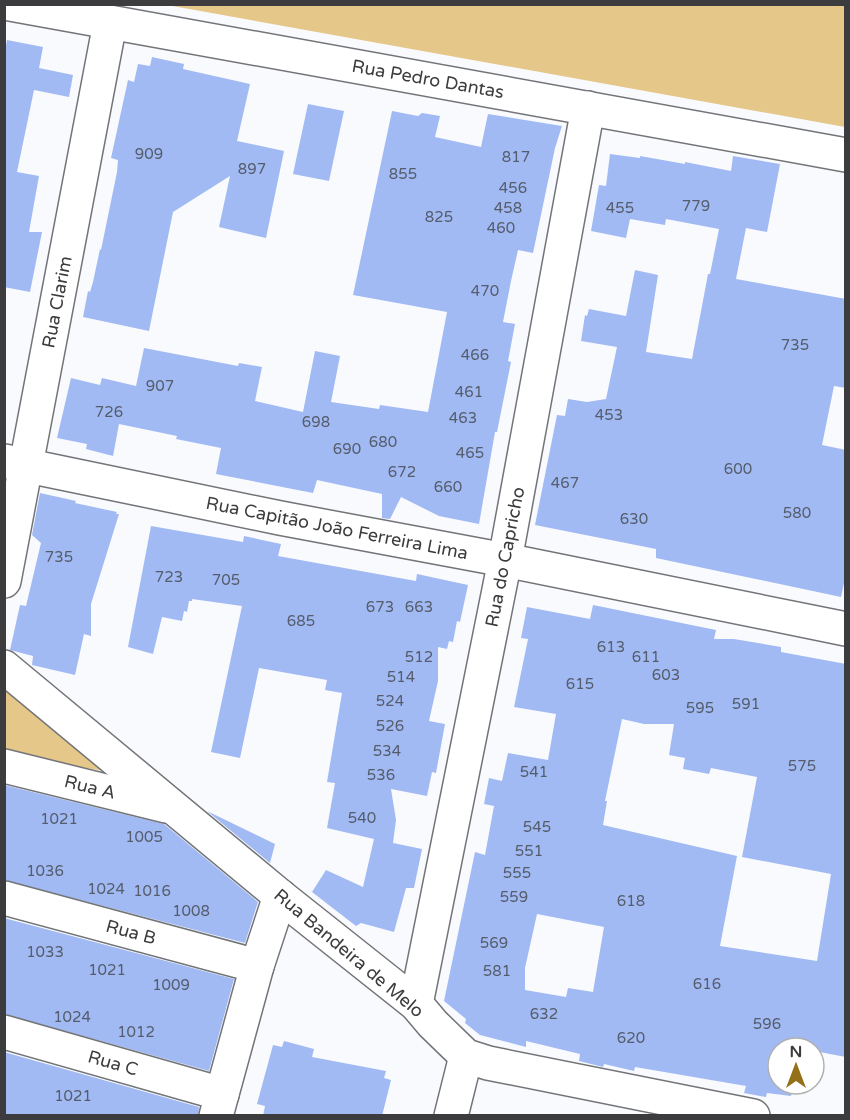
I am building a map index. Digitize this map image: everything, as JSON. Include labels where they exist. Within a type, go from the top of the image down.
[{"type":"street","name":"Rua Pedro Dantas","points":[[9,4],[846,155]]},
{"type":"street","name":"Rua Clarim","points":[[4,581],[15,463],[110,23]]},
{"type":"street","name":"Rua do Capricho","points":[[416,1004],[505,560],[588,108]]},
{"type":"street","name":"Rua Capitão João Ferreira Lima","points":[[15,463],[280,518],[505,560],[846,629]]},
{"type":"street","name":"Rua Bandeira de Melo","points":[[4,667],[280,896],[416,1004],[466,1056],[488,1063],[753,1116]]},
{"type":"street","name":"Rua A","points":[[4,766],[175,809]]},
{"type":"street","points":[[219,1105],[256,966],[280,896]]},
{"type":"street","name":"Rua B","points":[[4,898],[256,966]]},
{"type":"street","name":"Rua C","points":[[4,1032],[219,1105]]},
{"type":"street","points":[[451,1116],[466,1056]]},
{"type":"shaded area","points":[[167,5],[845,5],[845,127]]},
{"type":"shaded area","points":[[5,690],[104,771],[5,754]]},
{"type":"building","points":[[7,40],[43,47],[39,68],[73,75],[69,97],[34,90],[17,172],[39,176],[29,232],[42,232],[30,292],[4,287],[4,56]]},
{"type":"building","points":[[152,57],[184,64],[183,69],[250,84],[237,141],[284,151],[266,238],[219,227],[230,176],[173,212],[149,331],[83,317],[88,291],[90,292],[101,250],[117,172],[118,160],[111,158],[128,80],[134,82],[138,64],[150,66]]},
{"type":"building","points":[[308,104],[344,111],[329,181],[293,174]]},
{"type":"building","points":[[392,111],[418,116],[422,113],[440,116],[435,137],[481,147],[488,114],[562,126],[555,148],[533,253],[518,250],[511,281],[503,322],[515,324],[508,361],[511,362],[497,432],[495,432],[479,524],[439,516],[401,497],[390,519],[382,518],[382,494],[317,480],[313,493],[216,474],[221,448],[119,424],[113,456],[86,449],[87,444],[57,438],[71,378],[100,385],[102,378],[136,386],[144,348],[238,366],[239,363],[262,367],[255,401],[303,412],[315,351],[340,356],[331,402],[379,409],[380,405],[428,412],[447,312],[353,295]]},
{"type":"building","points":[[610,154],[640,158],[640,156],[685,164],[685,162],[731,171],[733,156],[780,164],[767,232],[746,228],[736,279],[846,299],[846,388],[834,386],[822,445],[846,450],[846,574],[841,597],[656,558],[656,549],[535,525],[557,415],[565,416],[568,399],[587,402],[606,399],[617,347],[581,341],[585,315],[587,316],[589,309],[626,316],[635,270],[658,275],[646,352],[692,359],[708,274],[710,274],[719,229],[666,219],[665,225],[630,219],[626,238],[591,231],[599,185],[606,186]]},
{"type":"building","points":[[40,493],[119,514],[91,604],[91,636],[84,634],[75,675],[32,665],[33,656],[10,650],[20,605],[26,606],[41,543],[32,535]]},
{"type":"building","points":[[151,526],[243,542],[244,536],[281,544],[278,556],[416,581],[417,574],[468,585],[453,642],[449,641],[447,649],[438,647],[438,681],[429,721],[445,724],[436,773],[432,772],[427,796],[391,789],[396,820],[393,843],[422,849],[414,888],[406,888],[394,932],[361,923],[356,926],[312,892],[326,870],[363,887],[374,839],[327,828],[335,783],[327,782],[342,693],[325,690],[327,680],[259,668],[240,758],[211,752],[242,606],[192,599],[189,601],[187,612],[184,611],[182,621],[162,617],[153,654],[128,647]]},
{"type":"building","points":[[593,605],[716,630],[714,639],[734,639],[781,647],[781,652],[846,664],[846,1057],[826,1053],[826,1036],[766,1036],[766,1097],[744,1093],[746,1086],[635,1067],[634,1071],[604,1064],[603,1067],[579,1061],[580,1054],[526,1041],[526,1047],[480,1035],[465,1023],[466,1019],[444,1001],[475,852],[485,855],[494,806],[484,804],[489,778],[502,781],[508,753],[548,760],[556,714],[514,707],[528,639],[521,638],[527,607],[590,619]],"holes":[[[622,719],[644,724],[674,724],[669,755],[685,758],[683,769],[709,774],[711,768],[757,777],[742,857],[831,874],[817,961],[720,946],[737,856],[603,825],[607,801],[605,801]],[[537,914],[604,927],[593,992],[568,988],[566,997],[525,990],[525,968]]]},
{"type":"building","points":[[4,785],[164,824],[258,902],[245,943],[4,880]]},
{"type":"building","points":[[207,811],[275,844],[270,863]]},
{"type":"building","points":[[4,918],[234,979],[209,1071],[4,1014],[6,968],[4,968]]},
{"type":"building","points":[[284,1041],[314,1049],[312,1057],[386,1071],[384,1078],[391,1080],[382,1116],[263,1116],[265,1106],[257,1104],[273,1045],[282,1047]]},
{"type":"building","points":[[4,1052],[199,1107],[198,1116],[4,1116]]}]
